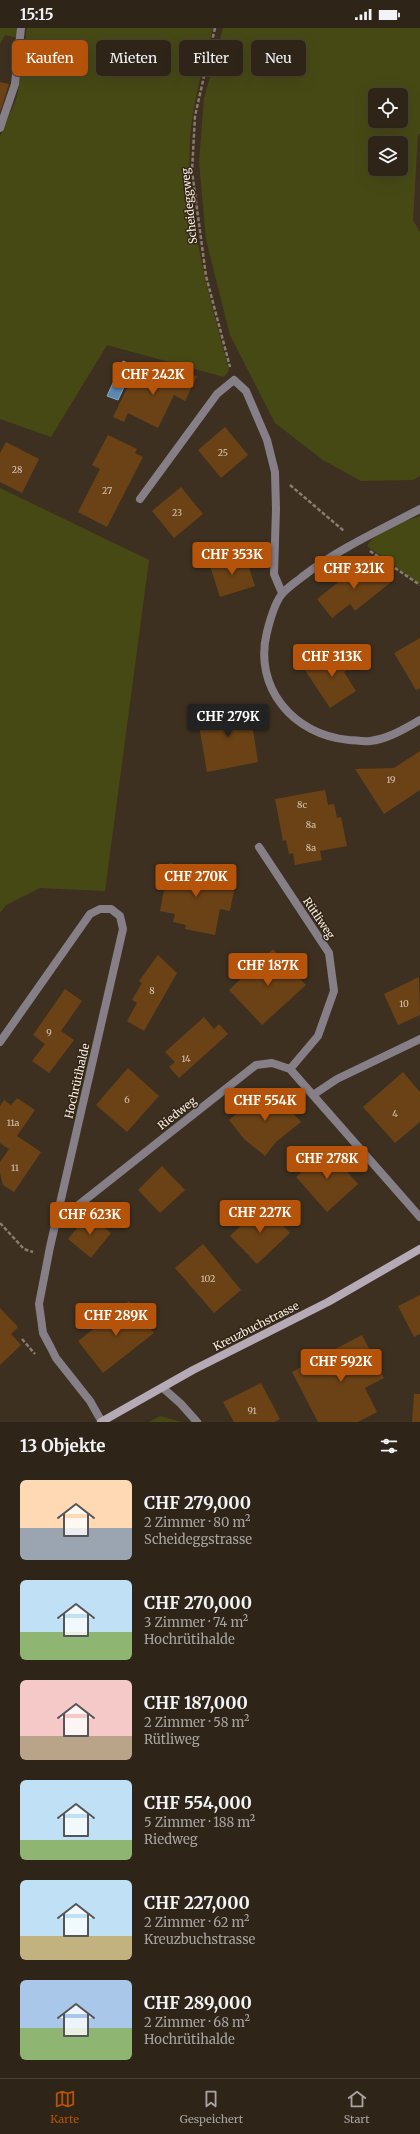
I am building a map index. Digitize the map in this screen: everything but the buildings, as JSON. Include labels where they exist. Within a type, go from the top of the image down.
[{"type":"street","points":[[0,128],[15,84],[21,28]]},
{"type":"street","points":[[140,499],[217,394],[234,380],[246,391],[267,440],[273,465],[276,509],[274,574],[282,593]]},
{"type":"street","points":[[420,509],[356,542],[316,566],[282,593],[270,621],[265,641],[266,669],[271,688],[283,709],[299,722],[319,733],[339,739],[369,742],[394,734],[420,720]]},
{"type":"street","name":"Rütliweg","points":[[258,847],[329,953],[334,990],[318,1036],[290,1069]]},
{"type":"street","name":"Hochrütihalde","points":[[0,1042],[90,914],[100,909],[112,908],[120,916],[123,929],[39,1304],[43,1333],[56,1358],[90,1401],[101,1422]]},
{"type":"street","points":[[313,1095],[337,1079],[420,1039]]},
{"type":"street","name":"Riedweg","points":[[57,1222],[256,1065],[272,1063],[290,1069]]},
{"type":"street","points":[[290,1069],[420,1217]]},
{"type":"street","name":"Kreuzbuchstrasse","points":[[101,1422],[193,1370],[328,1302],[420,1249]]},
{"type":"street","points":[[162,1388],[181,1404],[197,1422]]},
{"type":"path","name":"Scheideggweg","points":[[216,28],[194,116],[192,170],[206,276],[234,380]]},
{"type":"path","points":[[0,1223],[24,1250],[37,1253]]},
{"type":"path","points":[[22,1340],[37,1356]]},
{"type":"shaded area","points":[[0,28],[18,28],[17,38],[5,35],[0,44]]},
{"type":"shaded area","points":[[27,28],[213,28],[210,40],[179,40],[179,76],[201,76],[191,124],[189,167],[191,196],[200,255],[229,370],[224,377],[107,345],[51,437],[0,419],[0,137],[17,97],[20,76],[88,76],[88,40],[25,40]]},
{"type":"shaded area","points":[[223,28],[420,28],[420,133],[418,135],[413,220],[420,232],[420,476],[413,480],[361,481],[323,460],[275,423],[230,335],[206,239],[199,162],[204,99],[210,76],[243,76],[243,40],[220,40]]},
{"type":"shaded area","points":[[0,488],[149,560],[105,891],[40,888],[6,905],[0,913]]},
{"type":"shaded area","points":[[420,516],[420,584],[367,546],[371,540],[383,531]]},
{"type":"shaded area","points":[[160,1416],[181,1422],[149,1422]]},
{"type":"water","points":[[123,361],[134,366],[118,400],[107,396]]}]
